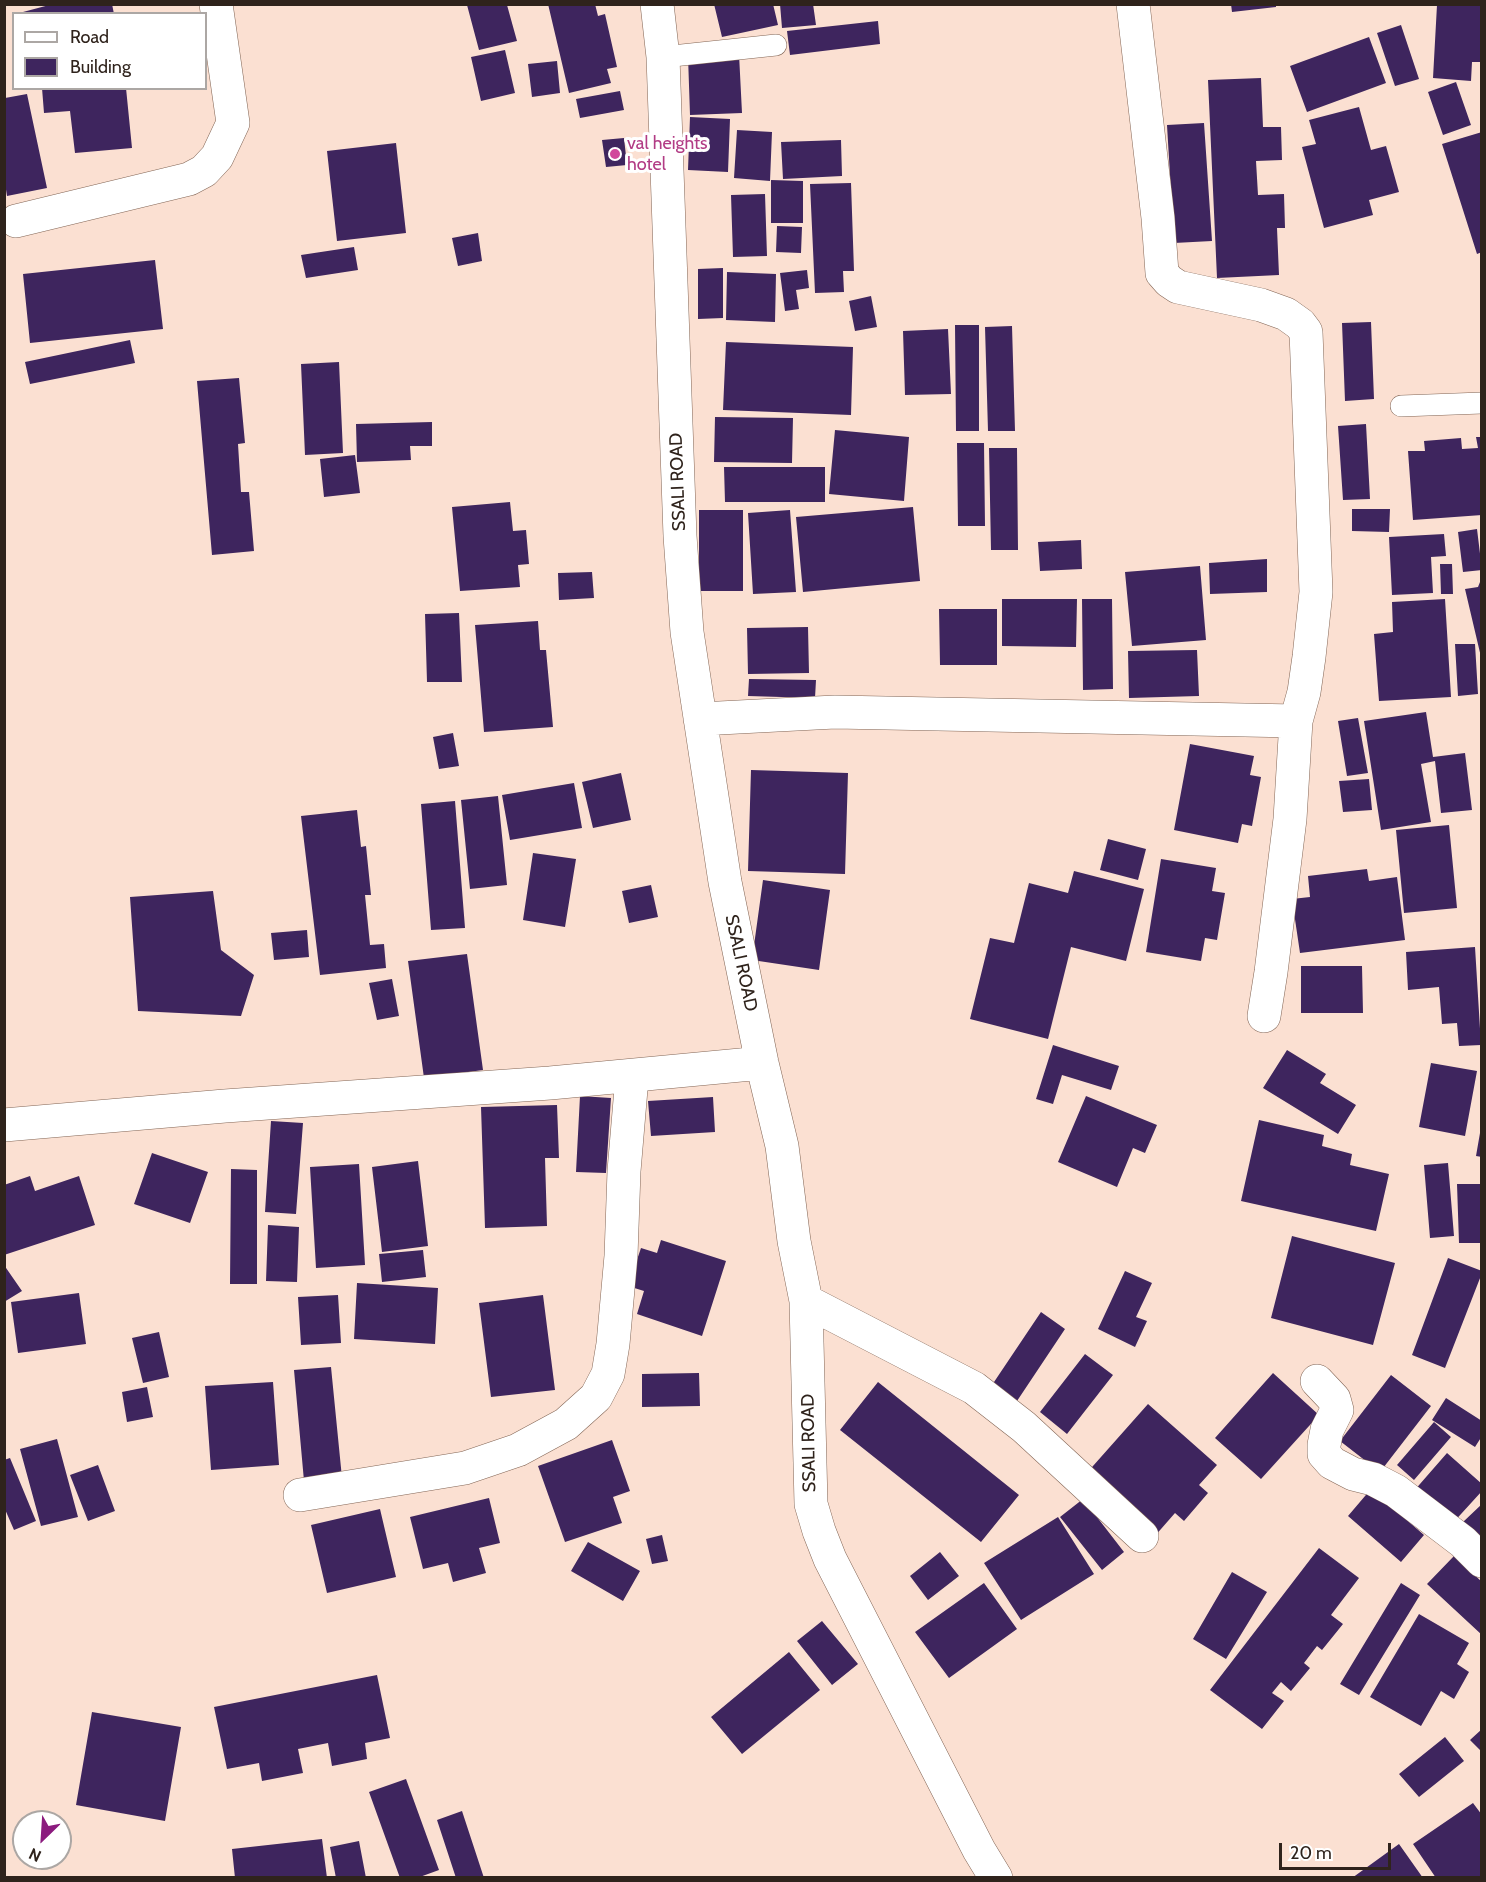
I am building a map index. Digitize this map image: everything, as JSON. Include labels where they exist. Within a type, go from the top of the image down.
[{"type":"street","points":[[16,221],[99,203],[189,179],[204,171],[217,158],[233,123],[216,4]]},
{"type":"street","name":"SSALI ROAD","points":[[657,4],[663,57],[680,536],[687,632],[725,882],[762,1063],[782,1146],[794,1240],[806,1301],[811,1504],[830,1559],[996,1878]]},
{"type":"street","points":[[1133,4],[1158,218],[1162,273],[1178,287],[1262,305],[1286,314],[1300,324],[1306,332],[1316,592],[1306,680],[1296,721],[1290,819],[1264,1016]]},
{"type":"street","points":[[700,719],[835,712],[1296,721]]},
{"type":"street","points":[[4,1125],[205,1107],[632,1077],[762,1063]]},
{"type":"street","points":[[300,1495],[465,1468],[518,1450],[566,1424],[596,1397],[608,1374],[613,1344],[621,1257],[624,1171],[632,1077]]},
{"type":"street","points":[[806,1301],[974,1388],[1024,1427],[1142,1536]]},
{"type":"street","points":[[1317,1381],[1334,1399],[1337,1410],[1327,1430],[1324,1444],[1324,1454],[1332,1463],[1396,1491],[1463,1542],[1482,1561]]},
{"type":"lane","points":[[663,57],[776,45]]},
{"type":"lane","points":[[1401,406],[1482,403]]},
{"type":"building","points":[[53,4],[112,4],[114,12],[23,12]]},
{"type":"building","points":[[548,4],[595,4],[598,16],[605,14],[617,67],[607,69],[611,83],[569,93]]},
{"type":"building","points":[[714,4],[773,4],[778,25],[722,37]]},
{"type":"building","points":[[780,4],[813,4],[816,25],[782,28]]},
{"type":"building","points":[[1231,4],[1276,4],[1276,7],[1232,12]]},
{"type":"building","points":[[467,5],[507,5],[517,41],[479,50]]},
{"type":"building","points":[[1437,5],[1482,5],[1482,62],[1472,62],[1471,81],[1433,78]]},
{"type":"building","points":[[878,21],[880,44],[790,55],[787,31]]},
{"type":"building","points":[[1401,25],[1419,79],[1395,86],[1377,33]]},
{"type":"building","points":[[1369,37],[1386,83],[1307,112],[1290,66]]},
{"type":"building","points":[[505,50],[515,93],[481,101],[471,57]]},
{"type":"building","points":[[739,54],[742,113],[690,115],[688,56]]},
{"type":"building","points":[[557,61],[560,93],[532,97],[528,64]]},
{"type":"building","points":[[1261,78],[1263,127],[1281,127],[1282,160],[1256,161],[1258,195],[1284,194],[1285,228],[1277,228],[1279,275],[1217,278],[1208,80]]},
{"type":"building","points":[[1456,82],[1471,125],[1443,135],[1428,92]]},
{"type":"building","points":[[42,90],[126,90],[132,148],[75,153],[70,111],[44,113]]},
{"type":"building","points":[[620,91],[624,110],[580,118],[576,99]]},
{"type":"building","points":[[27,94],[47,188],[7,196],[5,98]]},
{"type":"building","points":[[1359,107],[1371,150],[1386,146],[1399,192],[1369,200],[1373,215],[1324,228],[1302,147],[1316,144],[1309,120]]},
{"type":"building","points":[[690,117],[730,119],[728,172],[688,170]]},
{"type":"building","points":[[1204,123],[1212,241],[1174,243],[1167,125]]},
{"type":"building","points":[[737,130],[772,132],[770,181],[734,178]]},
{"type":"building","points":[[1482,132],[1482,252],[1477,254],[1442,144]]},
{"type":"building","points":[[624,138],[627,165],[606,167],[602,140]]},
{"type":"building","points":[[841,140],[842,176],[783,179],[781,142]]},
{"type":"building","points":[[396,143],[406,233],[337,241],[327,151]]},
{"type":"building","points":[[771,180],[803,181],[803,223],[771,223]]},
{"type":"building","points":[[851,183],[854,271],[843,271],[844,292],[815,293],[810,184]]},
{"type":"building","points":[[765,194],[767,256],[733,257],[731,195]]},
{"type":"building","points":[[777,226],[802,227],[801,253],[776,252]]},
{"type":"building","points":[[478,233],[482,261],[458,266],[452,238]]},
{"type":"building","points":[[354,247],[358,270],[306,278],[301,255]]},
{"type":"building","points":[[155,260],[163,329],[30,343],[23,274]]},
{"type":"building","points":[[723,268],[723,318],[698,319],[698,269]]},
{"type":"building","points":[[807,270],[809,288],[796,290],[799,309],[785,311],[780,273]]},
{"type":"building","points":[[727,272],[776,274],[775,322],[726,320]]},
{"type":"building","points":[[871,296],[877,327],[855,331],[849,301]]},
{"type":"building","points":[[1371,322],[1374,399],[1345,401],[1342,323]]},
{"type":"building","points":[[955,325],[979,325],[979,431],[956,431]]},
{"type":"building","points":[[1012,326],[1015,431],[988,431],[985,327]]},
{"type":"building","points":[[948,329],[951,394],[905,395],[903,331]]},
{"type":"building","points":[[130,340],[135,363],[30,384],[25,362]]},
{"type":"building","points":[[726,342],[853,347],[851,415],[723,410]]},
{"type":"building","points":[[339,362],[343,453],[305,455],[301,364]]},
{"type":"building","points":[[239,378],[245,443],[238,444],[241,492],[249,492],[254,551],[212,555],[197,381]]},
{"type":"building","points":[[715,417],[793,418],[792,463],[714,462]]},
{"type":"building","points":[[432,422],[432,446],[410,446],[411,460],[357,462],[356,424]]},
{"type":"building","points":[[1366,424],[1370,499],[1343,500],[1338,426]]},
{"type":"building","points":[[835,430],[909,437],[904,501],[829,494]]},
{"type":"building","points":[[1476,437],[1482,437],[1482,477],[1480,477],[1482,515],[1413,520],[1408,451],[1425,451],[1424,441],[1461,438],[1462,449],[1478,448]]},
{"type":"building","points":[[957,443],[984,443],[985,526],[958,526]]},
{"type":"building","points":[[989,448],[1017,448],[1018,550],[991,550]]},
{"type":"building","points":[[355,455],[360,493],[324,497],[320,459]]},
{"type":"building","points":[[724,467],[825,467],[825,502],[725,502]]},
{"type":"building","points":[[510,502],[513,531],[526,530],[529,564],[518,565],[520,587],[460,591],[452,507]]},
{"type":"building","points":[[913,507],[920,581],[803,592],[796,517]]},
{"type":"building","points":[[1352,509],[1390,509],[1389,532],[1352,531]]},
{"type":"building","points":[[699,510],[743,510],[743,591],[699,591]]},
{"type":"building","points":[[790,510],[796,592],[753,594],[748,513]]},
{"type":"building","points":[[1477,529],[1482,570],[1463,572],[1458,532]]},
{"type":"building","points":[[1444,534],[1446,556],[1431,557],[1433,593],[1392,595],[1389,537]]},
{"type":"building","points":[[1081,540],[1082,569],[1040,571],[1038,542]]},
{"type":"building","points":[[1267,559],[1267,592],[1210,594],[1209,563]]},
{"type":"building","points":[[1440,564],[1452,564],[1453,594],[1441,594]]},
{"type":"building","points":[[1200,566],[1206,640],[1132,646],[1125,572]]},
{"type":"building","points":[[592,572],[594,598],[559,600],[558,573]]},
{"type":"building","points":[[1482,582],[1481,657],[1465,589],[1478,587]]},
{"type":"building","points":[[1002,599],[1077,599],[1076,647],[1002,646]]},
{"type":"building","points":[[1082,599],[1112,599],[1113,689],[1083,690]]},
{"type":"building","points":[[1445,599],[1451,697],[1379,701],[1374,634],[1393,632],[1392,602]]},
{"type":"building","points":[[939,609],[997,609],[997,665],[940,665]]},
{"type":"building","points":[[459,613],[462,682],[427,682],[425,614]]},
{"type":"building","points":[[538,621],[540,650],[546,650],[553,727],[484,732],[475,625]]},
{"type":"building","points":[[808,627],[809,673],[748,674],[747,628]]},
{"type":"building","points":[[1455,644],[1475,644],[1478,694],[1458,696]]},
{"type":"building","points":[[1197,650],[1199,696],[1129,698],[1128,651]]},
{"type":"building","points":[[749,679],[816,680],[815,698],[748,696]]},
{"type":"building","points":[[1426,712],[1433,757],[1465,753],[1472,810],[1441,813],[1435,761],[1421,764],[1431,822],[1381,830],[1364,721]]},
{"type":"building","points":[[1358,718],[1368,773],[1347,776],[1338,721]]},
{"type":"building","points":[[453,733],[459,766],[439,769],[433,737]]},
{"type":"building","points":[[1190,744],[1254,756],[1250,775],[1261,777],[1252,826],[1242,824],[1238,843],[1174,830]]},
{"type":"building","points":[[751,770],[848,773],[845,874],[748,871]]},
{"type":"building","points":[[621,773],[631,820],[593,828],[582,782]]},
{"type":"building","points":[[1369,779],[1372,810],[1343,812],[1339,781]]},
{"type":"building","points":[[574,783],[582,828],[510,840],[502,795]]},
{"type":"building","points":[[498,796],[507,885],[470,889],[461,800]]},
{"type":"building","points":[[455,801],[465,928],[431,930],[421,804]]},
{"type":"building","points":[[357,810],[361,847],[366,846],[371,895],[365,895],[370,945],[384,944],[386,968],[320,975],[301,816]]},
{"type":"building","points":[[1449,825],[1457,908],[1404,913],[1396,830]]},
{"type":"building","points":[[1108,839],[1146,849],[1138,880],[1100,870]]},
{"type":"building","points":[[533,853],[576,859],[565,927],[523,920]]},
{"type":"building","points":[[1161,859],[1216,868],[1212,891],[1225,893],[1217,940],[1205,938],[1201,961],[1146,952]]},
{"type":"building","points":[[1367,869],[1369,881],[1397,877],[1405,940],[1300,953],[1292,899],[1310,897],[1308,876]]},
{"type":"building","points":[[1074,871],[1144,889],[1126,961],[1071,947],[1048,1039],[970,1019],[990,938],[1014,943],[1029,883],[1068,893]]},
{"type":"building","points":[[763,880],[830,890],[819,970],[752,960]]},
{"type":"building","points":[[651,885],[658,917],[629,923],[622,891]]},
{"type":"building","points":[[213,891],[221,950],[254,975],[241,1016],[138,1011],[130,897]]},
{"type":"building","points":[[307,930],[309,957],[274,960],[271,933]]},
{"type":"building","points":[[1475,947],[1481,1045],[1459,1046],[1457,1023],[1442,1024],[1439,987],[1408,990],[1406,952]]},
{"type":"building","points":[[467,954],[483,1070],[424,1078],[408,961]]},
{"type":"building","points":[[1301,966],[1362,966],[1363,1013],[1301,1013]]},
{"type":"building","points":[[392,979],[399,1016],[377,1020],[369,983]]},
{"type":"building","points":[[1053,1045],[1119,1066],[1111,1090],[1062,1075],[1053,1104],[1036,1099]]},
{"type":"building","points":[[1287,1050],[1326,1074],[1320,1083],[1356,1105],[1338,1134],[1263,1088]]},
{"type":"building","points":[[1431,1063],[1477,1071],[1465,1136],[1419,1127]]},
{"type":"building","points":[[580,1096],[611,1098],[606,1173],[576,1172]]},
{"type":"building","points":[[1086,1096],[1157,1125],[1145,1153],[1133,1148],[1117,1187],[1058,1162]]},
{"type":"building","points":[[713,1097],[715,1132],[651,1136],[648,1101]]},
{"type":"building","points":[[557,1105],[559,1158],[545,1158],[547,1226],[485,1228],[481,1107]]},
{"type":"building","points":[[1259,1120],[1324,1135],[1322,1146],[1352,1154],[1350,1165],[1389,1174],[1376,1231],[1241,1201]]},
{"type":"building","points":[[271,1121],[303,1123],[296,1214],[265,1212]]},
{"type":"building","points":[[1480,1133],[1482,1133],[1482,1157],[1476,1156]]},
{"type":"building","points":[[152,1153],[208,1172],[190,1223],[134,1204]]},
{"type":"building","points":[[418,1161],[428,1246],[382,1252],[372,1167]]},
{"type":"building","points":[[1448,1163],[1454,1236],[1430,1238],[1424,1165]]},
{"type":"building","points":[[359,1164],[365,1265],[316,1268],[310,1167]]},
{"type":"building","points":[[231,1169],[257,1170],[257,1284],[230,1284]]},
{"type":"building","points":[[30,1176],[35,1191],[79,1176],[95,1225],[4,1255],[4,1185]]},
{"type":"building","points":[[1457,1184],[1482,1184],[1482,1243],[1459,1243]]},
{"type":"building","points":[[268,1225],[299,1227],[297,1282],[266,1281]]},
{"type":"building","points":[[1292,1236],[1395,1263],[1373,1345],[1271,1318]]},
{"type":"building","points":[[661,1240],[726,1261],[702,1336],[637,1314],[644,1291],[628,1286],[641,1248],[657,1253]]},
{"type":"building","points":[[423,1250],[426,1277],[382,1282],[379,1254]]},
{"type":"building","points":[[1448,1258],[1482,1271],[1482,1273],[1445,1368],[1412,1355]]},
{"type":"building","points":[[4,1265],[22,1291],[4,1302]]},
{"type":"building","points":[[1125,1271],[1152,1283],[1136,1317],[1147,1321],[1135,1347],[1098,1329]]},
{"type":"building","points":[[357,1283],[438,1288],[435,1344],[354,1339]]},
{"type":"building","points":[[79,1293],[86,1344],[18,1353],[11,1302]]},
{"type":"building","points":[[338,1295],[341,1343],[301,1345],[298,1297]]},
{"type":"building","points":[[543,1295],[555,1390],[491,1397],[479,1303]]},
{"type":"building","points":[[1041,1312],[1065,1329],[1017,1401],[992,1385]]},
{"type":"building","points":[[159,1332],[169,1377],[143,1383],[132,1338]]},
{"type":"building","points":[[1085,1354],[1113,1375],[1067,1434],[1040,1412]]},
{"type":"building","points":[[331,1367],[342,1478],[304,1481],[294,1370]]},
{"type":"building","points":[[699,1373],[700,1406],[642,1407],[642,1374]]},
{"type":"building","points":[[1273,1373],[1319,1415],[1261,1479],[1215,1438]]},
{"type":"building","points":[[1391,1375],[1431,1406],[1380,1472],[1340,1441]]},
{"type":"building","points":[[273,1382],[279,1465],[211,1470],[205,1386]]},
{"type":"building","points":[[878,1382],[1019,1495],[981,1542],[840,1430]]},
{"type":"building","points":[[147,1387],[153,1417],[127,1422],[122,1392]]},
{"type":"building","points":[[1446,1398],[1482,1421],[1482,1436],[1475,1447],[1432,1420]]},
{"type":"building","points":[[1148,1404],[1217,1465],[1199,1485],[1208,1493],[1184,1521],[1175,1513],[1154,1537],[1085,1475]]},
{"type":"building","points":[[1434,1422],[1451,1437],[1414,1480],[1397,1465]]},
{"type":"building","points":[[57,1439],[78,1517],[41,1526],[20,1449]]},
{"type":"building","points":[[612,1440],[630,1491],[613,1497],[622,1523],[565,1542],[538,1466]]},
{"type":"building","points":[[1447,1453],[1482,1484],[1482,1491],[1451,1525],[1413,1492]]},
{"type":"building","points":[[10,1458],[36,1521],[14,1530],[4,1507],[4,1460]]},
{"type":"building","points":[[98,1465],[115,1511],[88,1521],[70,1475]]},
{"type":"building","points":[[1371,1489],[1424,1535],[1401,1562],[1348,1516]]},
{"type":"building","points":[[489,1498],[500,1543],[479,1548],[486,1573],[453,1582],[448,1563],[423,1569],[410,1517]]},
{"type":"building","points":[[1083,1499],[1124,1552],[1102,1570],[1060,1517]]},
{"type":"building","points":[[1482,1504],[1482,1541],[1463,1522]]},
{"type":"building","points":[[380,1509],[396,1577],[327,1593],[311,1525]]},
{"type":"building","points":[[1058,1517],[1094,1574],[1021,1620],[984,1563]]},
{"type":"building","points":[[662,1535],[668,1561],[652,1564],[646,1539]]},
{"type":"building","points":[[588,1542],[640,1571],[623,1601],[571,1571]]},
{"type":"building","points":[[1319,1548],[1359,1578],[1331,1615],[1343,1624],[1322,1650],[1317,1646],[1304,1663],[1310,1668],[1291,1691],[1281,1682],[1272,1693],[1284,1701],[1262,1729],[1210,1690]]},
{"type":"building","points":[[940,1552],[959,1576],[928,1600],[910,1576]]},
{"type":"building","points":[[1454,1556],[1482,1582],[1482,1635],[1427,1584]]},
{"type":"building","points":[[1232,1572],[1267,1592],[1226,1659],[1193,1639]]},
{"type":"building","points":[[984,1583],[1017,1629],[949,1678],[915,1632]]},
{"type":"building","points":[[1401,1583],[1420,1595],[1359,1695],[1340,1684]]},
{"type":"building","points":[[1419,1614],[1469,1643],[1457,1664],[1469,1672],[1454,1699],[1441,1691],[1421,1726],[1370,1697]]},
{"type":"building","points":[[822,1621],[858,1664],[832,1685],[797,1641]]},
{"type":"building","points":[[789,1652],[820,1690],[742,1754],[711,1717]]},
{"type":"building","points":[[377,1675],[390,1738],[365,1743],[367,1759],[332,1766],[328,1743],[298,1749],[303,1773],[262,1781],[259,1763],[227,1769],[214,1707]]},
{"type":"building","points":[[92,1712],[181,1727],[165,1821],[76,1805]]},
{"type":"building","points":[[1482,1729],[1482,1752],[1470,1740]]},
{"type":"building","points":[[1445,1737],[1464,1761],[1419,1797],[1399,1774]]},
{"type":"building","points":[[406,1779],[439,1870],[417,1878],[400,1878],[369,1792]]},
{"type":"building","points":[[1473,1803],[1482,1815],[1482,1878],[1436,1878],[1413,1844]]},
{"type":"building","points":[[462,1811],[484,1878],[456,1878],[437,1820]]},
{"type":"building","points":[[322,1839],[327,1878],[235,1878],[232,1849]]},
{"type":"building","points":[[359,1841],[366,1878],[336,1878],[330,1847]]},
{"type":"building","points":[[1399,1844],[1423,1878],[1352,1878]]},
{"type":"place","name":"val heights hotel","points":[[615,154]]}]
